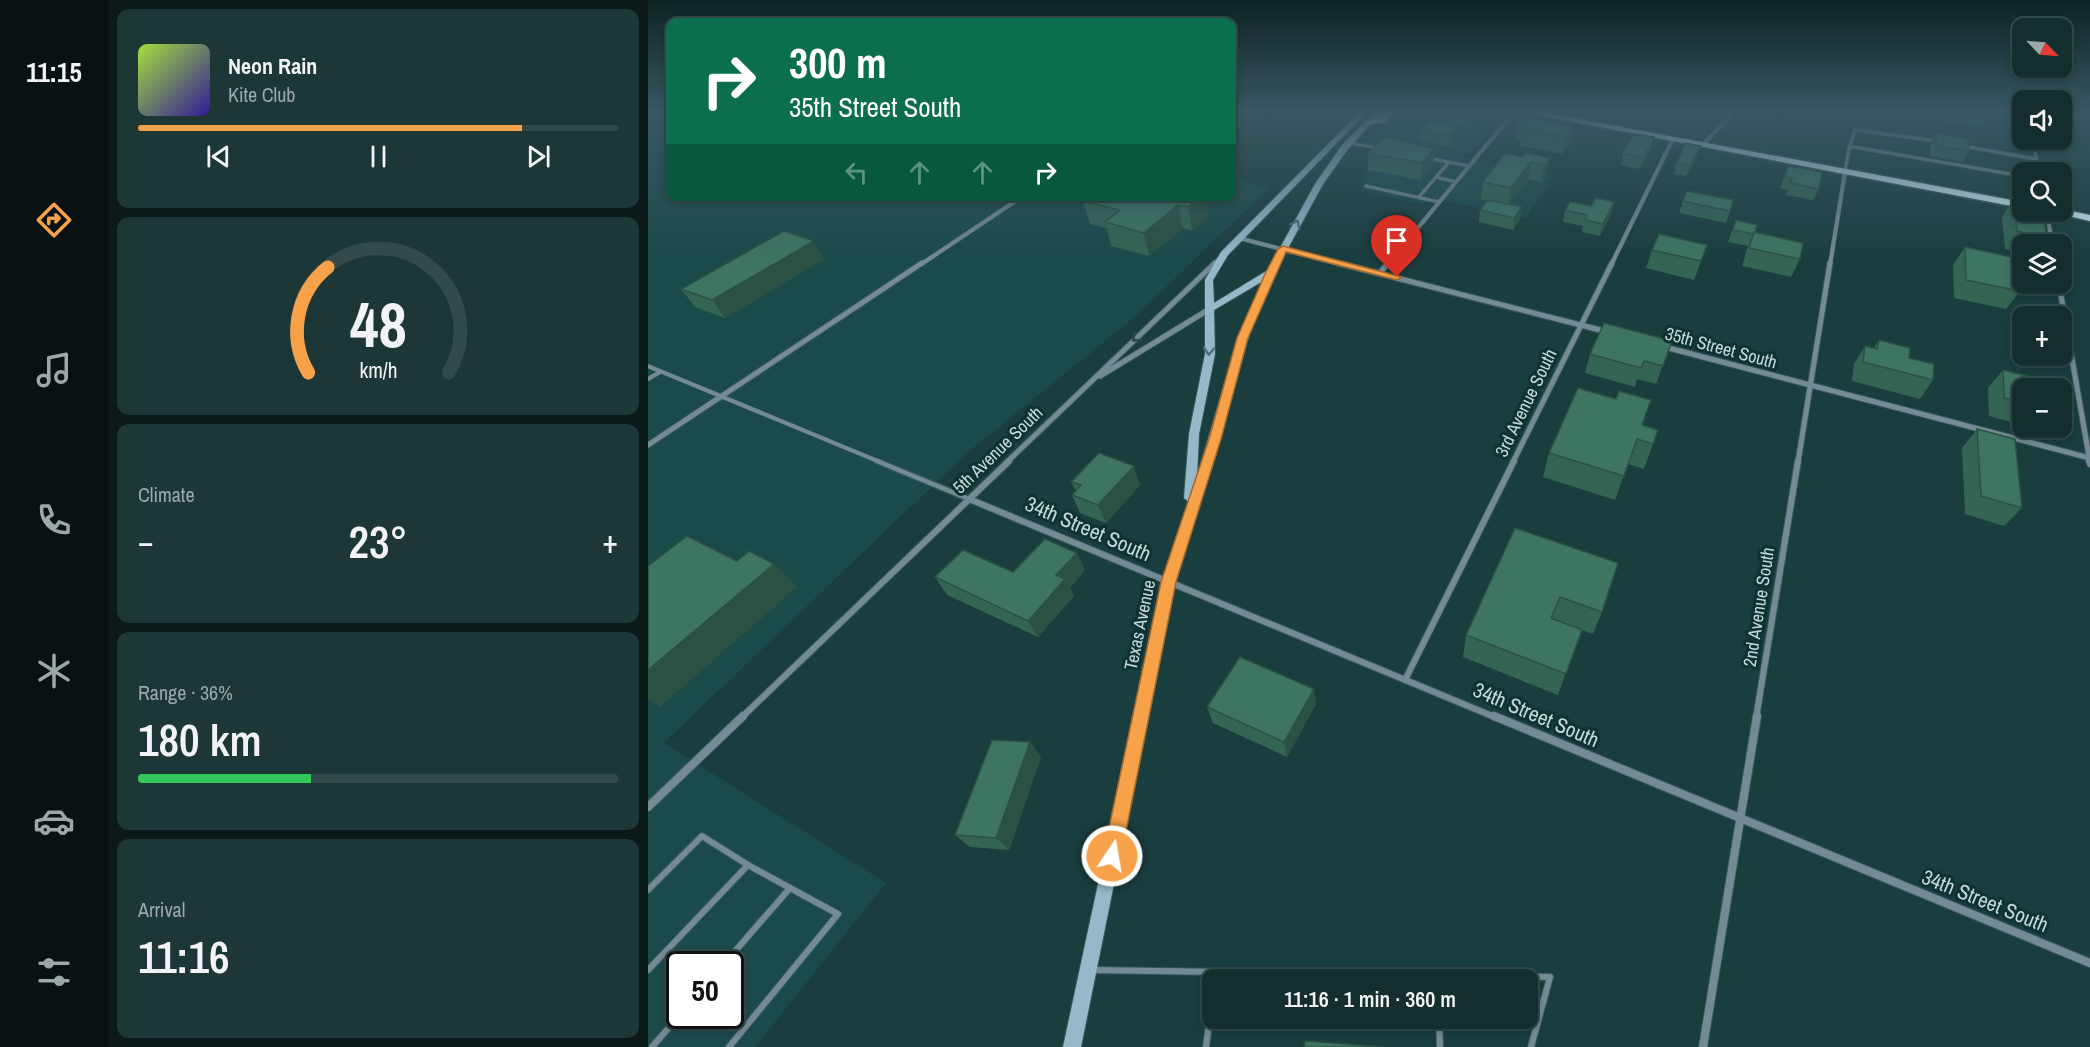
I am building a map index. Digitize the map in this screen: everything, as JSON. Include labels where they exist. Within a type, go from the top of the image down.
[{"type":"highway","points":[[1781,160],[2012,203]]},
{"type":"highway","points":[[2072,215],[2090,218]]},
{"type":"main road","name":"5th Avenue South","points":[[1224,254],[1314,160]]},
{"type":"main road","name":"Texas Avenue","points":[[1072,1047],[1169,582],[1189,514],[1215,439],[1243,338],[1283,249],[1319,184],[1336,160]]},
{"type":"main road","points":[[1189,514],[1194,434],[1210,354],[1209,280],[1224,254]]},
{"type":"main road","points":[[1208,310],[1271,272]]},
{"type":"street","points":[[1380,273],[1474,160]]},
{"type":"street","name":"3rd Avenue South","points":[[1405,680],[1663,160]]},
{"type":"street","name":"2nd Avenue South","points":[[1703,1047],[1845,172]]},
{"type":"street","points":[[648,446],[1015,201]]},
{"type":"street","points":[[1239,238],[1616,334]]},
{"type":"street","name":"5th Avenue South","points":[[648,807],[1224,254]]},
{"type":"street","points":[[2061,294],[2090,460]]},
{"type":"street","points":[[1090,382],[1208,310]]},
{"type":"street","name":"35th Street South","points":[[1650,343],[2090,460]]},
{"type":"street","name":"34th Street South","points":[[969,499],[2090,963]]},
{"type":"lane","points":[[1437,160],[1469,166]]},
{"type":"lane","points":[[1845,172],[1847,160]]},
{"type":"lane","points":[[1920,160],[2012,175]]},
{"type":"lane","points":[[1419,197],[1449,162]]},
{"type":"lane","points":[[1436,177],[1456,182]]},
{"type":"lane","points":[[1366,186],[1439,202]]},
{"type":"lane","points":[[648,366],[969,499]]},
{"type":"lane","points":[[648,379],[660,372]]},
{"type":"lane","points":[[648,890],[702,836],[748,865],[838,914],[729,1047]]},
{"type":"lane","points":[[648,970],[748,865]]},
{"type":"lane","points":[[735,951],[790,888]]},
{"type":"lane","points":[[1088,970],[1202,975]]},
{"type":"lane","points":[[1538,977],[1550,977],[1538,1024]]},
{"type":"lane","points":[[652,1047],[668,1029]]},
{"type":"lane","points":[[1206,1047],[1208,1029]]},
{"type":"lane","points":[[1439,1029],[1440,1047]]},
{"type":"lane","points":[[1532,1047],[1537,1029]]},
{"type":"shaded area","points":[[648,160],[666,160],[666,201],[1236,201],[1236,180],[1269,188],[1136,316],[967,453],[664,743],[886,883],[755,1047],[648,1047]]},
{"type":"shaded area","points":[[1374,160],[1477,160],[1553,177],[1526,218],[1429,197],[1423,204],[1361,191],[1366,168]]},
{"type":"building","points":[[1405,160],[1425,160],[1422,163]]},
{"type":"building","points":[[1500,160],[1548,160],[1544,165],[1531,162],[1511,188],[1483,182]]},
{"type":"building","points":[[1678,160],[1693,160],[1690,165],[1677,162]]},
{"type":"building","points":[[1788,166],[1822,172],[1819,189],[1791,183],[1792,178],[1785,177]]},
{"type":"building","points":[[1687,191],[1733,200],[1730,211],[1683,201]]},
{"type":"building","points":[[1596,198],[1614,202],[1603,224],[1585,220],[1587,215],[1565,210],[1570,202],[1591,206]]},
{"type":"building","points":[[1488,200],[1522,207],[1514,218],[1480,210]]},
{"type":"building","points":[[1083,201],[1195,201],[1188,207],[1178,205],[1144,233],[1105,222],[1120,210]]},
{"type":"building","points":[[1736,220],[1757,225],[1754,234],[1733,230]]},
{"type":"building","points":[[2016,222],[2044,222],[2046,234],[2032,234],[2017,231]]},
{"type":"building","points":[[784,231],[814,241],[712,300],[681,289]]},
{"type":"building","points":[[1754,232],[1803,243],[1800,259],[1749,248]]},
{"type":"building","points":[[1659,234],[1707,245],[1701,261],[1652,250]]},
{"type":"building","points":[[1965,247],[2012,257],[2012,289],[1966,280]]},
{"type":"building","points":[[1604,323],[1672,341],[1663,366],[1644,361],[1641,368],[1590,354]]},
{"type":"building","points":[[1879,340],[1910,348],[1909,358],[1934,364],[1933,380],[1863,362],[1865,346],[1877,349]]},
{"type":"building","points":[[2003,370],[2035,378],[2012,378],[2012,400],[2004,398]]},
{"type":"building","points":[[1578,388],[1616,399],[1619,391],[1651,400],[1642,425],[1658,430],[1653,444],[1637,439],[1624,476],[1549,453]]},
{"type":"building","points":[[1977,429],[2015,439],[2022,508],[1981,496]]},
{"type":"building","points":[[1099,453],[1134,466],[1098,505],[1072,495],[1081,485],[1071,482]]},
{"type":"building","points":[[1515,528],[1618,563],[1602,612],[1560,597],[1551,618],[1582,630],[1566,674],[1466,635]]},
{"type":"building","points":[[687,536],[737,561],[749,551],[774,564],[648,670],[648,566]]},
{"type":"building","points":[[1045,539],[1077,553],[1056,575],[1065,579],[1028,621],[935,577],[963,550],[1013,572]]},
{"type":"building","points":[[1240,657],[1314,689],[1284,742],[1207,707]]},
{"type":"building","points":[[992,740],[1030,742],[996,838],[955,835]]},
{"type":"building","points":[[1305,1041],[1385,1047],[1304,1047]]},
{"type":"route","points":[[1112,856],[1169,582],[1215,439],[1243,338],[1271,272],[1283,249],[1397,277]]}]
